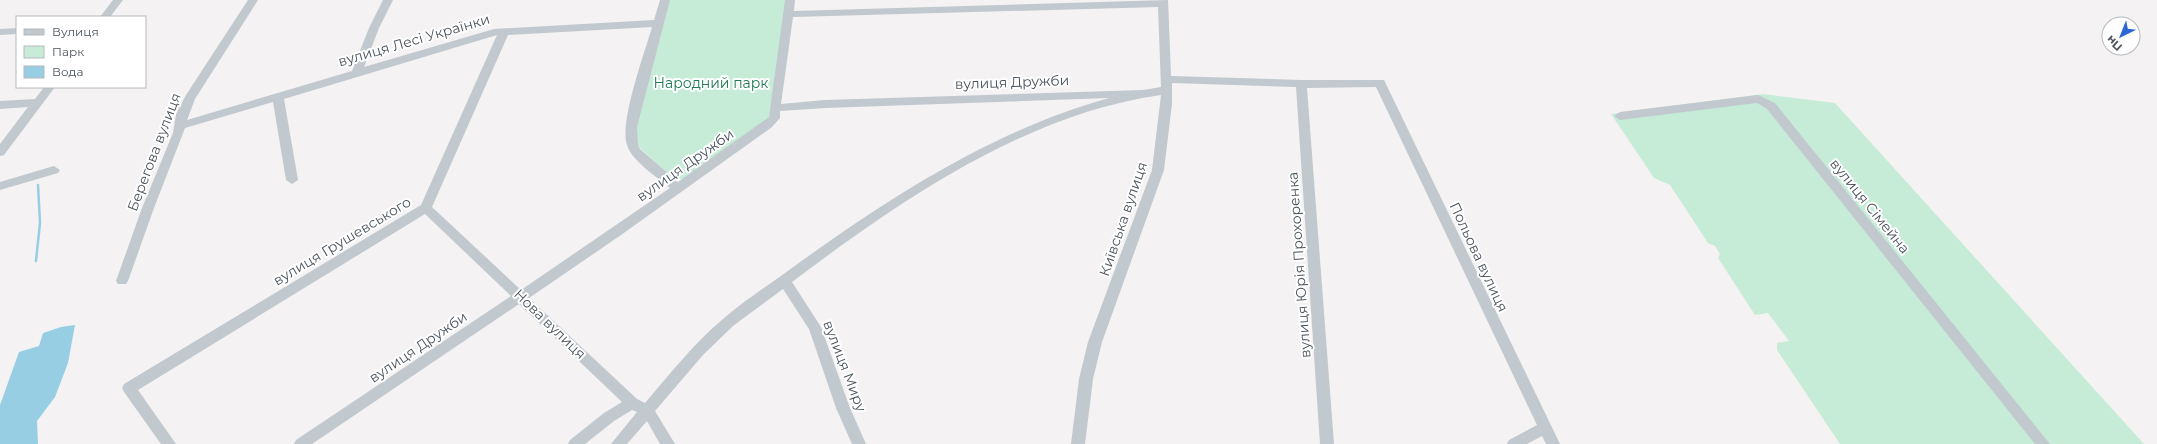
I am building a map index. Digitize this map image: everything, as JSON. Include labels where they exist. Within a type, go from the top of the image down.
[{"type":"street","points":[[106,16],[118,0]]},
{"type":"street","name":"Берегова вулиця","points":[[122,281],[148,208],[180,133],[182,114],[190,98],[253,0]]},
{"type":"street","points":[[357,72],[374,28],[388,0]]},
{"type":"street","points":[[665,0],[637,99],[631,137],[632,145],[636,152],[677,188]]},
{"type":"street","points":[[775,108],[790,0]]},
{"type":"street","points":[[788,14],[1163,2]]},
{"type":"street","name":"Київська вулиця","points":[[1078,444],[1086,379],[1095,342],[1158,170],[1167,84],[1163,2]]},
{"type":"street","name":"вулиця Лесі Українки","points":[[180,126],[486,34],[504,31],[658,23]]},
{"type":"street","points":[[0,32],[16,31]]},
{"type":"street","name":"вулиця Грушевського","points":[[169,444],[129,388],[426,208],[504,31]]},
{"type":"street","points":[[618,444],[648,411],[682,367],[704,343],[728,322],[893,204],[960,164],[1035,128],[1076,111],[1167,84],[1208,81],[1300,84]]},
{"type":"street","name":"Польова вулиця","points":[[1300,84],[1380,83],[1552,444]]},
{"type":"street","name":"вулиця Юрія Прохоренка","points":[[1300,84],[1327,444]]},
{"type":"street","points":[[0,152],[49,88]]},
{"type":"street","name":"вулиця Дружби","points":[[301,444],[617,232],[768,124],[774,118],[775,108],[826,104],[1140,93]]},
{"type":"street","points":[[278,97],[292,180]]},
{"type":"street","name":"вулиця Сімейна","points":[[1620,116],[1758,99],[1771,106],[2043,444]]},
{"type":"street","points":[[0,105],[37,103]]},
{"type":"street","points":[[0,186],[54,170]]},
{"type":"street","name":"Нова вулиця","points":[[426,208],[632,403],[648,411]]},
{"type":"street","name":"вулиця Миру","points":[[784,281],[814,327],[843,408],[859,444]]},
{"type":"street","points":[[575,444],[609,417],[632,403]]},
{"type":"street","points":[[648,411],[668,444]]},
{"type":"street","points":[[1514,444],[1544,428]]},
{"type":"green space","name":"Народний парк","points":[[668,0],[787,0],[769,118],[686,178],[675,180],[637,144],[636,127]]},
{"type":"green space","points":[[1763,94],[1835,103],[2144,444],[1840,444],[1777,350],[1777,343],[1789,341],[1768,313],[1755,315],[1718,258],[1720,254],[1715,246],[1708,243],[1670,185],[1654,178],[1611,114]]},
{"type":"water","points":[[75,325],[68,363],[55,397],[37,421],[38,444],[0,444],[0,405],[19,352],[39,346],[43,333],[61,327]]},
{"type":"waterway","points":[[36,261],[40,223],[38,185]]}]
